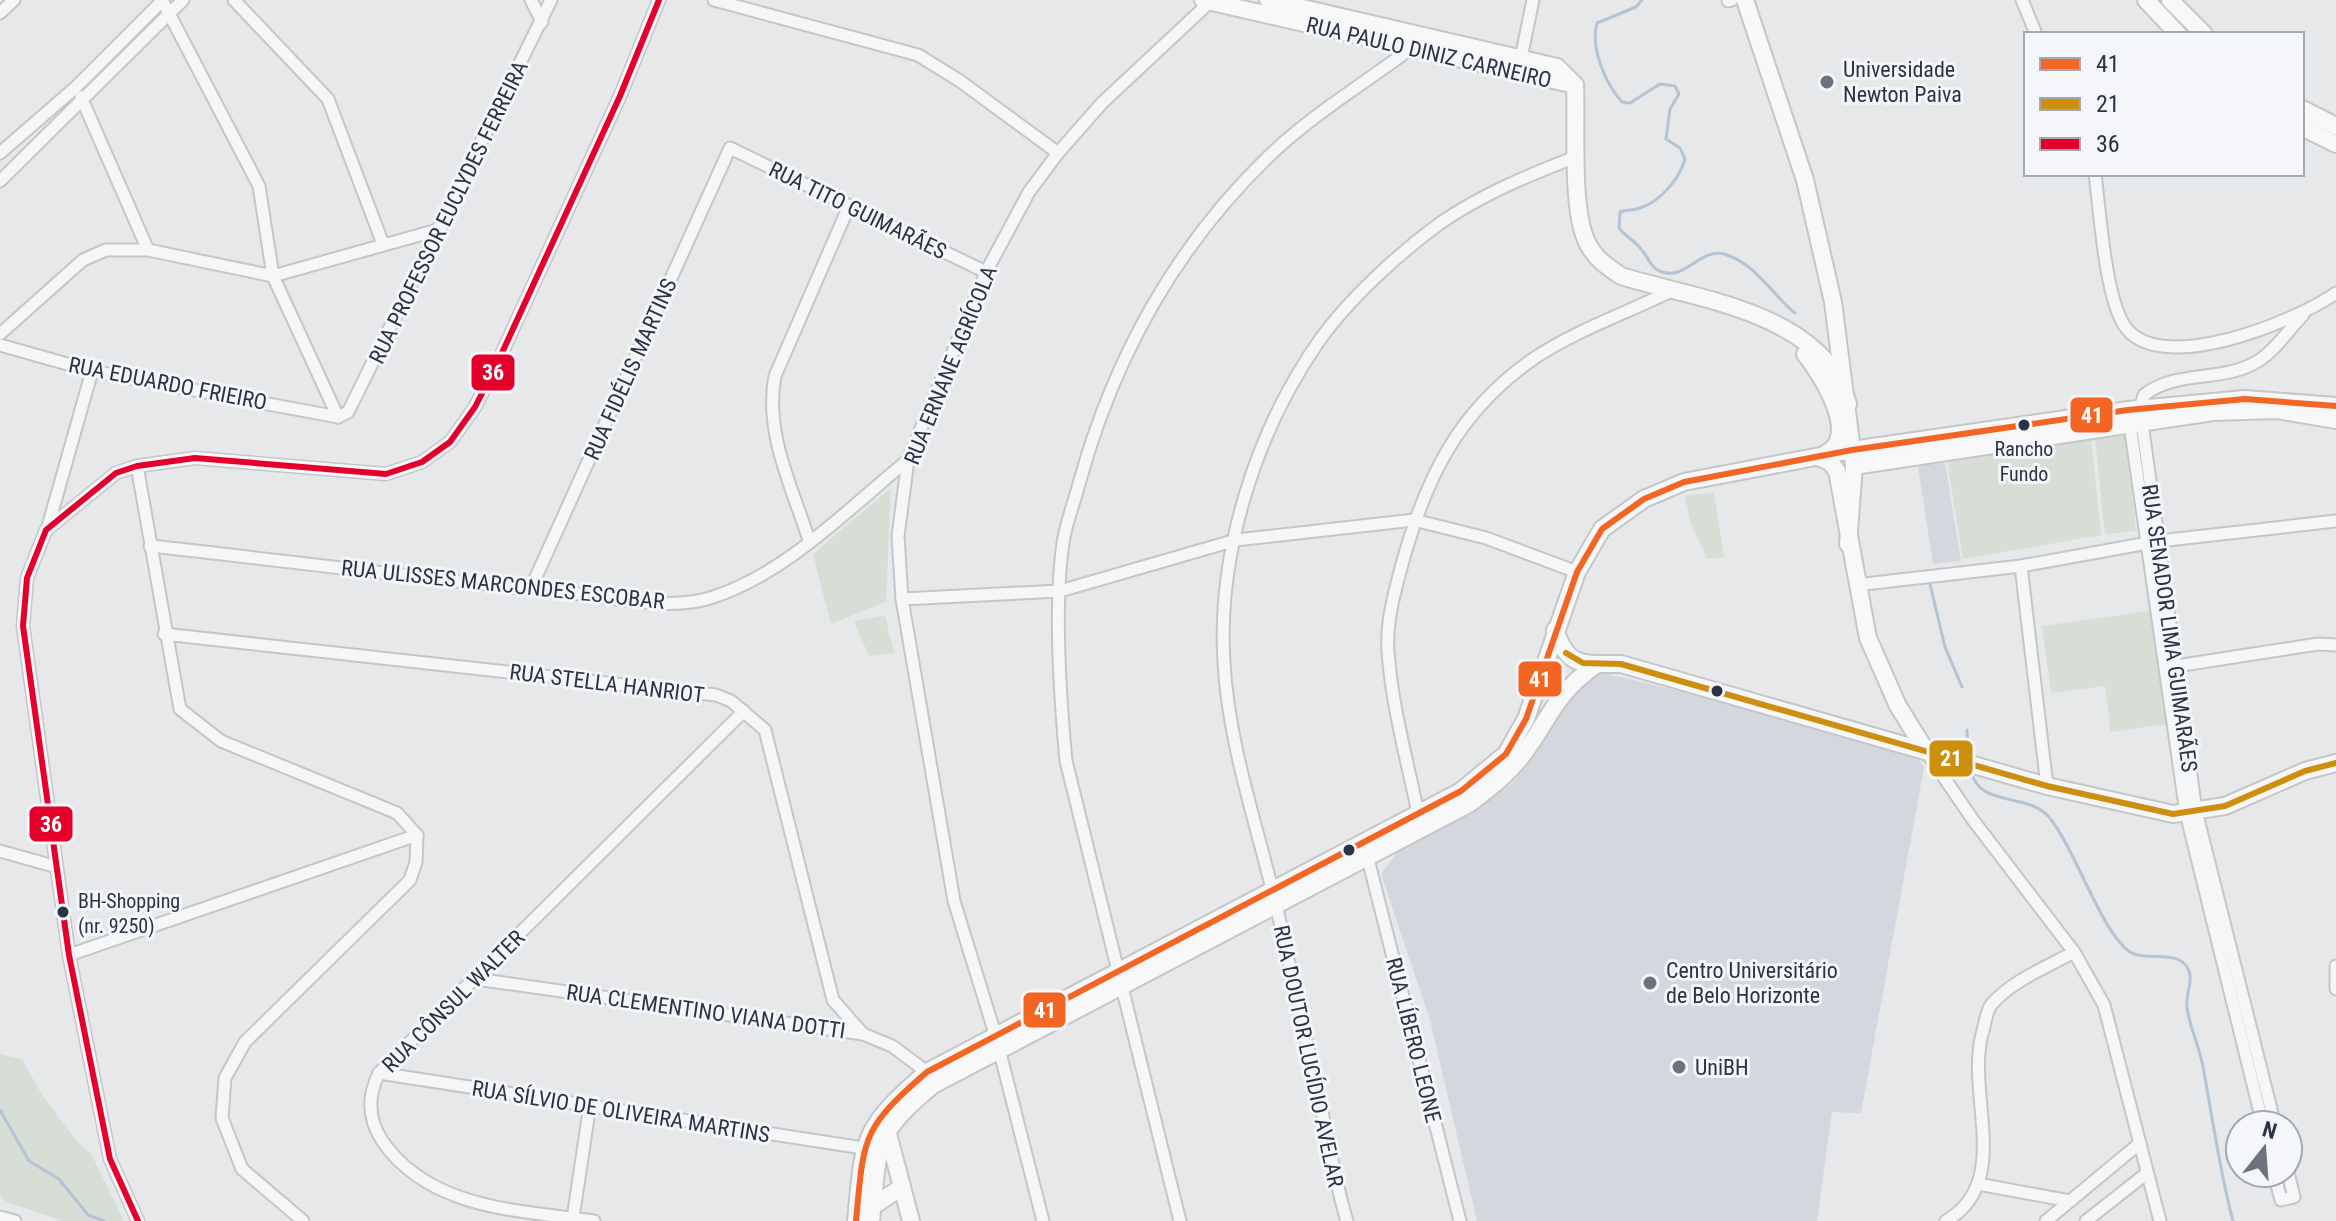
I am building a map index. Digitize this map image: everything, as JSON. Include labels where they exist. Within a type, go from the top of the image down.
[{"type":"main road","name":"RUA PAULO DINIZ CARNEIRO","points":[[1268,0],[1413,47],[1575,85]]},
{"type":"main road","points":[[1745,0],[1767,94],[1805,180],[1833,302],[1853,458],[1848,544]]},
{"type":"main road","points":[[2146,0],[2176,32]]},
{"type":"main road","points":[[2170,0],[2202,32]]},
{"type":"main road","name":"RUA PAULO DINIZ CARNEIRO","points":[[1206,1],[1300,10],[1521,58],[1557,67],[1575,85]]},
{"type":"main road","points":[[1575,85],[1579,218],[1589,247],[1603,264],[1621,276],[1752,312],[1808,345],[1829,365],[1848,404]]},
{"type":"main road","points":[[2304,110],[2336,126]]},
{"type":"main road","points":[[2304,128],[2336,144]]},
{"type":"main road","points":[[1818,457],[1833,450],[1839,441],[1829,365],[1829,325],[1833,302]]},
{"type":"main road","points":[[1808,345],[1820,343],[1829,325]]},
{"type":"main road","points":[[1789,334],[1831,393]]},
{"type":"main road","points":[[876,1209],[879,1148],[887,1130],[904,1110],[933,1085],[997,1045],[1274,898],[1461,791],[1506,754],[1532,704],[1577,572],[1602,529],[1644,499],[1684,482],[1818,457],[1853,458],[2245,399],[2336,406]]},
{"type":"main road","points":[[2135,416],[2277,410],[2336,420]]},
{"type":"main road","points":[[1818,457],[1830,462],[1837,471],[1848,544],[1868,638],[1897,702],[1926,751]]},
{"type":"main road","points":[[1555,630],[1568,656],[1596,665],[1621,664],[2047,786],[2166,813],[2225,806],[2305,771],[2336,763]]},
{"type":"main road","points":[[1274,898],[1368,859],[1389,860],[1399,841],[1469,804],[1518,761],[1572,681],[1596,665]]},
{"type":"main road","points":[[1891,739],[1901,727],[1897,702]]},
{"type":"main road","points":[[1897,702],[1962,762]]},
{"type":"main road","points":[[1368,859],[1382,835]]},
{"type":"main road","points":[[856,1221],[863,1148],[875,1122],[927,1072],[997,1045]]},
{"type":"main road","points":[[859,1186],[876,1209],[910,1218],[887,1130]]},
{"type":"main road","points":[[876,1209],[902,1187]]},
{"type":"street","points":[[0,13],[14,0]]},
{"type":"street","points":[[0,153],[75,88],[164,3],[183,0]]},
{"type":"street","points":[[234,0],[328,99],[383,244]]},
{"type":"street","points":[[531,0],[542,22]]},
{"type":"street","name":"RUA PROFESSOR EUCLYDES FERREIRA","points":[[338,417],[348,412],[441,229],[551,0]]},
{"type":"street","points":[[46,530],[116,473],[137,466],[195,458],[386,474],[422,462],[450,442],[475,407],[495,368],[620,96],[659,0]]},
{"type":"street","points":[[714,0],[918,55],[960,81],[1058,153]]},
{"type":"street","points":[[1521,58],[1533,0]]},
{"type":"street","points":[[2022,0],[2035,32]]},
{"type":"street","name":"RUA ERNANE AGRÍCOLA","points":[[1043,1221],[997,1045],[954,901],[902,599],[898,536],[908,460],[986,272],[1029,192],[1102,103],[1206,1]]},
{"type":"street","points":[[0,181],[83,102],[164,3]]},
{"type":"street","points":[[164,3],[259,186],[273,276],[338,417]]},
{"type":"street","points":[[1180,1221],[1066,761],[1061,705],[1063,542],[1089,446],[1147,311],[1198,236],[1270,155],[1413,47]]},
{"type":"street","points":[[75,88],[148,250]]},
{"type":"street","name":"RUA TITO GUIMARÃES","points":[[730,148],[986,272]]},
{"type":"street","name":"RUA FIDÉLIS MARTINS","points":[[530,590],[730,148]]},
{"type":"street","name":"RUA DOUTOR LUCÍDIO AVELAR","points":[[1347,1221],[1274,898],[1229,718],[1223,661],[1224,603],[1236,540],[1257,460],[1293,382],[1320,339],[1394,261],[1439,225],[1514,180],[1578,156]]},
{"type":"street","points":[[2095,176],[2113,295],[2124,325],[2134,335],[2173,347],[2206,344],[2303,315]]},
{"type":"street","points":[[809,540],[770,418],[772,394],[775,376],[849,206]]},
{"type":"street","points":[[0,334],[83,260],[106,250],[148,250],[273,276],[441,229]]},
{"type":"street","points":[[1643,305],[1649,294],[1646,284]]},
{"type":"street","points":[[1418,813],[1395,705],[1388,649],[1392,602],[1414,520],[1434,470],[1488,396],[1536,358],[1589,326],[1673,290]]},
{"type":"street","points":[[2135,416],[2144,395],[2163,383],[2236,370],[2260,360],[2303,315],[2336,293]]},
{"type":"street","name":"RUA EDUARDO FRIEIRO","points":[[0,345],[92,371],[338,417]]},
{"type":"street","points":[[92,371],[46,530],[27,578],[23,626],[69,955],[110,1159],[138,1221]]},
{"type":"street","name":"RUA SENADOR LIMA GUIMARÃES","points":[[2135,416],[2191,812],[2259,1109]]},
{"type":"street","name":"RUA ULISSES MARCONDES ESCOBAR","points":[[150,546],[530,590],[667,602],[709,598],[755,578],[809,540],[908,460]]},
{"type":"street","points":[[137,466],[164,634],[180,709],[221,741],[397,813],[417,835],[416,862],[410,880],[245,1042],[225,1078],[222,1118],[242,1169],[303,1221]]},
{"type":"street","points":[[902,599],[1060,591],[1236,540],[1414,520],[1486,538],[1577,572]]},
{"type":"street","points":[[1856,585],[2021,566],[2154,542],[2336,521]]},
{"type":"street","points":[[2021,566],[2047,786]]},
{"type":"street","name":"RUA STELLA HANRIOT","points":[[164,634],[716,695],[744,711],[765,730],[833,1000],[863,1034]]},
{"type":"street","points":[[2169,668],[2318,644],[2336,645]]},
{"type":"street","name":"RUA CÔNSUL WALTER","points":[[594,1221],[484,1205],[452,1196],[422,1181],[398,1159],[376,1132],[370,1111],[371,1090],[379,1073],[744,711]]},
{"type":"street","points":[[1926,751],[1973,820],[2074,952],[2104,1005],[2160,1221]]},
{"type":"street","name":"RUA SENADOR LIMA GUIMARÃES","points":[[2191,812],[2271,1109]]},
{"type":"street","points":[[69,955],[417,835]]},
{"type":"street","points":[[0,851],[57,867]]},
{"type":"street","name":"RUA LÍBERO LEONE","points":[[1368,859],[1460,1221]]},
{"type":"street","points":[[1946,1221],[1974,1197],[1984,1170],[1977,1055],[1989,1007],[2009,989],[2074,952]]},
{"type":"street","points":[[2336,966],[2336,989]]},
{"type":"street","name":"RUA CLEMENTINO VIANA DOTTI","points":[[476,979],[863,1034],[892,1046],[927,1072]]},
{"type":"street","name":"RUA SÍLVIO DE OLIVEIRA MARTINS","points":[[379,1073],[863,1148]]},
{"type":"street","points":[[573,1218],[590,1105]]},
{"type":"street","points":[[2046,1221],[2140,1143]]},
{"type":"street","points":[[2086,1221],[2147,1173]]},
{"type":"street","points":[[1978,1184],[2070,1201]]},
{"type":"street","points":[[2278,1189],[2281,1200],[2294,1197],[2292,1189]]},
{"type":"street","points":[[0,1217],[15,1221]]},
{"type":"shaded area","points":[[2126,436],[2136,531],[2105,534],[2095,439]]},
{"type":"shaded area","points":[[2091,438],[2101,535],[1963,559],[1947,461]]},
{"type":"shaded area","points":[[1945,463],[1961,561],[1933,564],[1918,466]]},
{"type":"shaded area","points":[[891,488],[886,602],[831,624],[813,554]]},
{"type":"shaded area","points":[[1714,493],[1724,557],[1707,559],[1690,521],[1685,495]]},
{"type":"shaded area","points":[[2151,611],[2167,724],[2111,732],[2105,686],[2051,693],[2042,626]]},
{"type":"shaded area","points":[[885,615],[894,653],[869,656],[854,621]]},
{"type":"shaded area","name":"Centro Universitário de Belo Horizonte","points":[[1604,673],[1777,715],[1917,757],[1924,767],[1861,1113],[1832,1112],[1817,1221],[1477,1221],[1430,1020],[1381,874],[1402,846],[1473,812],[1515,781],[1561,708],[1585,681]]},
{"type":"shaded area","points":[[0,1054],[22,1059],[42,1095],[77,1142],[91,1153],[124,1221],[63,1221],[7,1202],[0,1196]]},
{"type":"waterway","points":[[1642,0],[1636,7],[1597,23],[1597,54],[1610,85],[1622,102],[1630,103],[1660,84],[1675,86],[1679,94],[1670,109],[1666,139],[1680,148],[1685,159],[1679,174],[1662,195],[1647,205],[1620,212],[1619,228],[1639,246],[1656,269],[1666,273],[1683,270],[1715,253],[1736,259],[1755,272],[1795,313]]},
{"type":"waterway","points":[[1929,580],[1945,647],[1962,687]]},
{"type":"waterway","points":[[1967,730],[1968,756]]},
{"type":"waterway","points":[[1971,771],[1976,783],[1984,790],[2029,804],[2049,817],[2109,927],[2130,952],[2175,958],[2187,967],[2190,976],[2187,1008],[2203,1064],[2220,1166],[2233,1221]]},
{"type":"waterway","points":[[0,1110],[29,1161],[59,1179],[88,1215],[104,1221]]},
{"type":"transit line","name":"36","points":[[138,1221],[110,1159],[69,955],[23,626],[27,578],[46,530],[116,473],[137,466],[195,458],[386,474],[422,462],[450,442],[475,407],[495,368],[620,96],[659,0]]},
{"type":"transit line","name":"41","points":[[856,1221],[861,1170],[870,1136],[889,1108],[927,1072],[1461,791],[1506,754],[1526,719],[1577,572],[1602,529],[1644,499],[1684,482],[1852,450],[2128,410],[2245,399],[2336,406]]},
{"type":"transit line","name":"21","points":[[1566,653],[1583,663],[1621,664],[2047,786],[2173,814],[2225,806],[2305,771],[2336,763]]},
{"type":"place","name":"Universidade Newton Paiva","points":[[1827,82]]},
{"type":"place","name":"Rancho Fundo","points":[[2024,425]]},
{"type":"place","name":"BH-Shopping (nr. 9250)","points":[[63,912]]},
{"type":"place","name":"Centro Universitário de Belo Horizonte","points":[[1650,983]]},
{"type":"place","name":"UniBH","points":[[1679,1067]]}]
